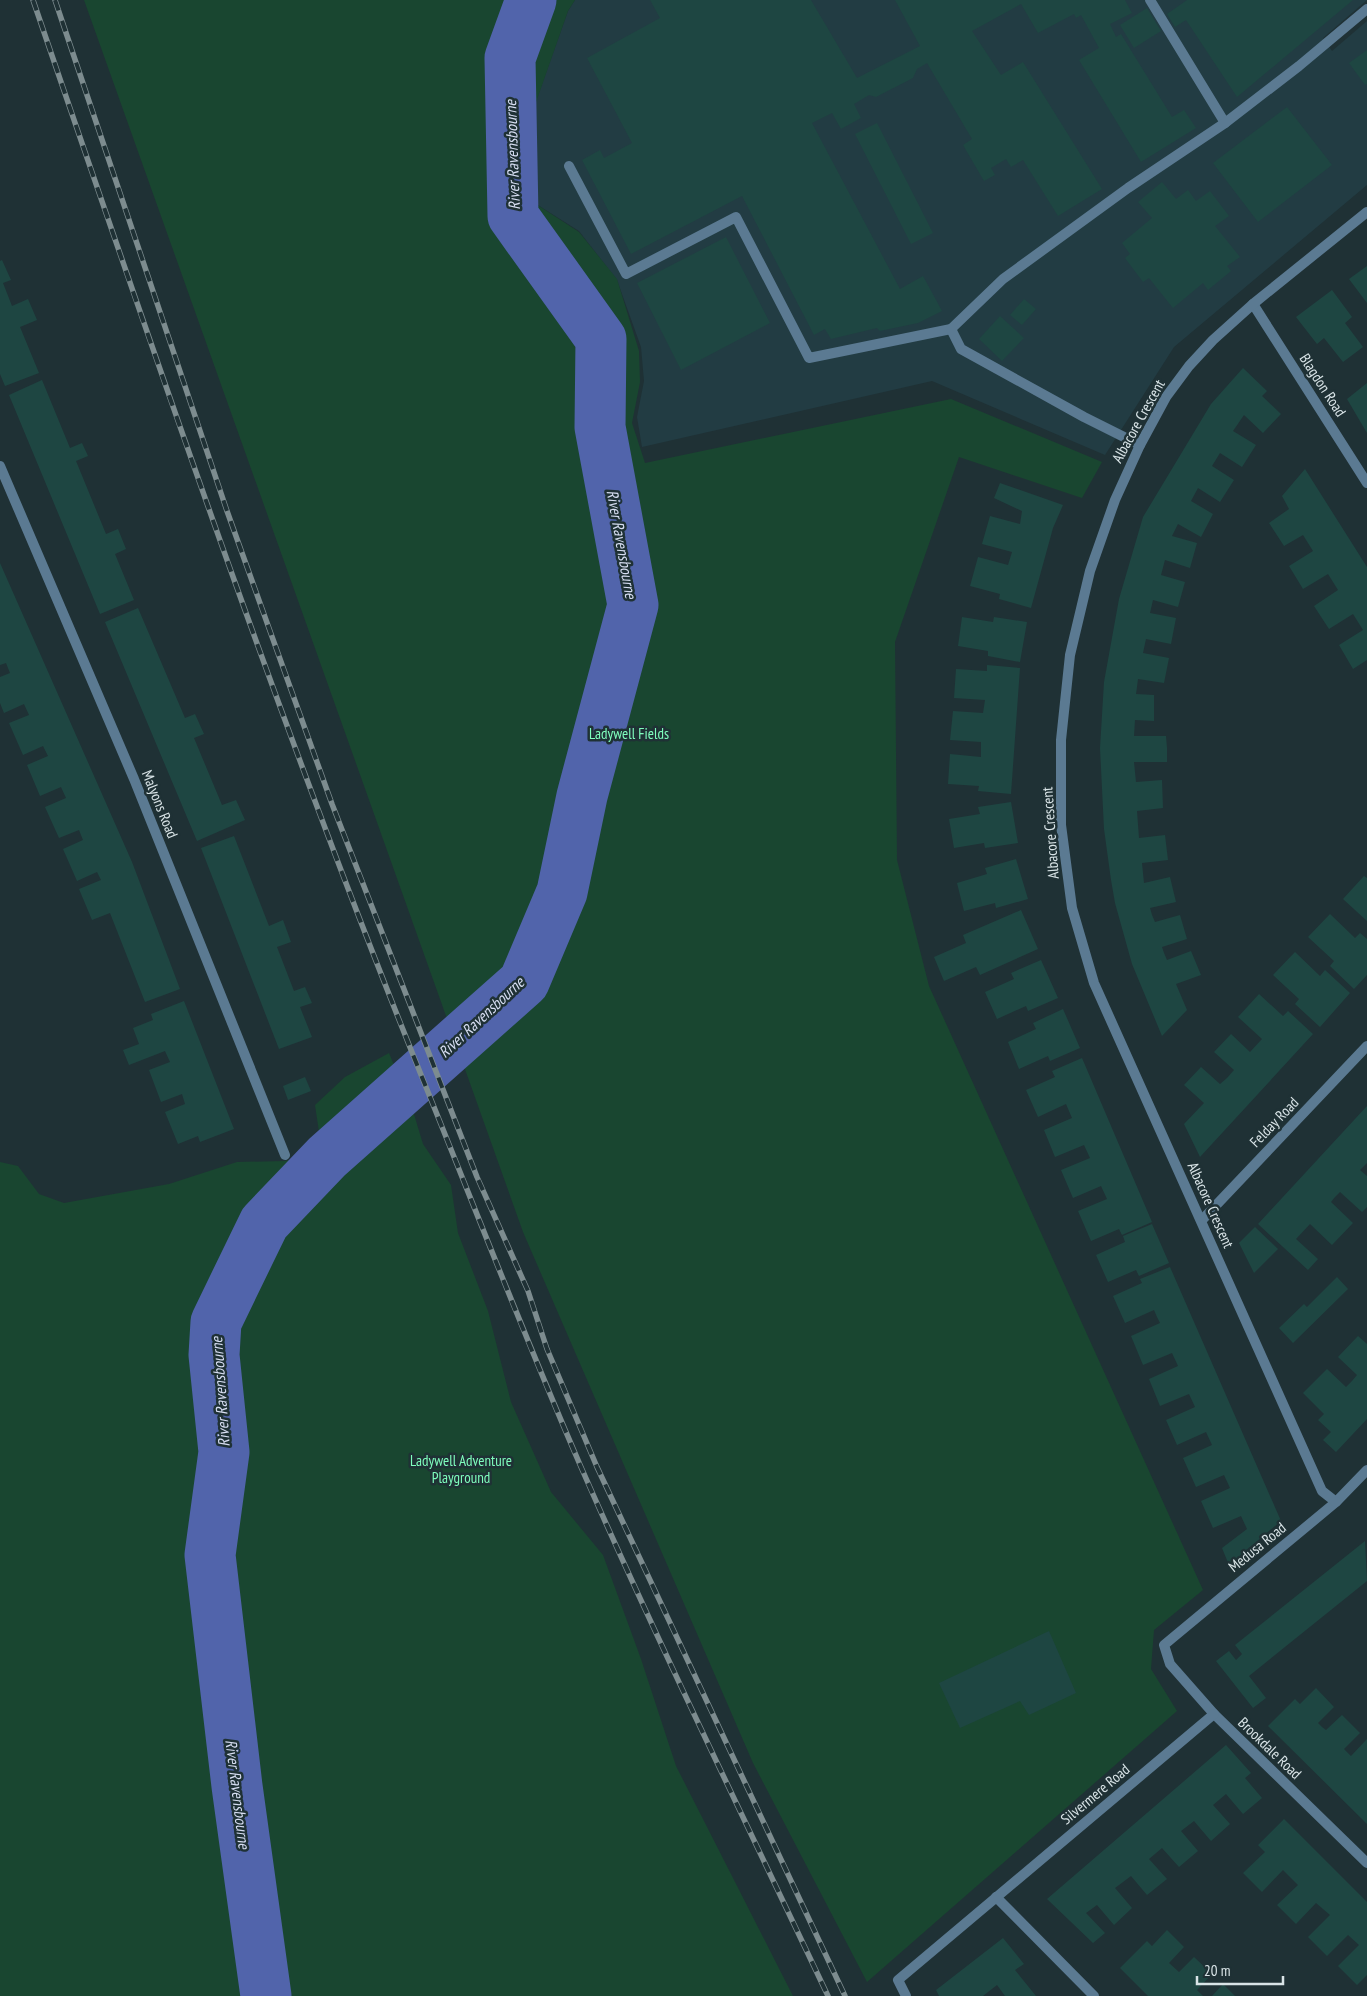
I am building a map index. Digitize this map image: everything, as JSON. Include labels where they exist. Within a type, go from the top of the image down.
[{"type":"street","points":[[1150,0],[1225,123]]},
{"type":"street","points":[[569,166],[626,274],[736,217],[809,358],[951,329],[1003,279],[1128,188],[1225,123],[1299,66],[1367,9]]},
{"type":"street","name":"Albacore Crescent","points":[[1336,1502],[1322,1491],[1094,983],[1072,908],[1061,825],[1061,740],[1070,655],[1090,571],[1115,500],[1140,445],[1166,397],[1189,366],[1213,340],[1367,212]]},
{"type":"street","name":"Blagdon Road","points":[[1254,304],[1367,483]]},
{"type":"street","points":[[951,329],[961,349],[1084,418],[1140,445]]},
{"type":"street","name":"Malyons Road","points":[[0,466],[134,779],[285,1155]]},
{"type":"street","name":"Felday Road","points":[[1202,1220],[1367,1046]]},
{"type":"street","name":"Medusa Road","points":[[1164,1645],[1336,1502],[1367,1470]]},
{"type":"street","name":"Brookdale Road","points":[[1164,1645],[1170,1664],[1214,1714],[1367,1864]]},
{"type":"street","name":"Silvermere Road","points":[[906,1996],[898,1980],[1214,1714]]},
{"type":"street","points":[[996,1896],[1094,1996]]},
{"type":"shaded area","points":[[575,0],[1367,0],[1323,38],[1332,51],[1367,21],[1367,185],[1174,347],[1105,455],[932,381],[642,447],[637,417],[644,381],[641,347],[617,280],[579,231],[506,185],[568,11]]},
{"type":"green space","name":"Ladywell Fields","points":[[84,0],[575,0],[568,11],[507,185],[579,232],[617,279],[639,351],[640,382],[632,423],[645,463],[951,399],[1102,462],[1082,498],[959,457],[895,642],[897,860],[929,986],[1203,1590],[1154,1630],[1151,1669],[1177,1711],[867,1982],[753,1763],[523,1232]]},
{"type":"green space","name":"Ladywell Adventure Playground","points":[[389,1053],[413,1111],[423,1144],[451,1185],[458,1233],[488,1311],[511,1402],[551,1492],[603,1555],[641,1659],[676,1766],[793,1996],[0,1996],[0,1162],[18,1166],[39,1194],[64,1203],[169,1184],[237,1162],[285,1161],[322,1152],[315,1105],[345,1077]]},
{"type":"building","points":[[650,0],[811,0],[857,78],[920,46],[895,0],[1125,0],[1132,13],[1110,24],[1116,37],[1121,34],[1172,117],[1184,110],[1196,128],[1141,162],[1079,60],[1099,48],[1081,15],[1076,18],[1074,14],[1038,33],[1021,4],[972,31],[1001,75],[1023,62],[1102,189],[1058,216],[1023,160],[1011,167],[1006,159],[991,168],[995,175],[984,181],[963,145],[972,139],[927,63],[917,69],[913,78],[876,97],[869,95],[854,104],[861,118],[841,129],[832,113],[812,123],[900,289],[923,276],[942,311],[918,323],[880,331],[877,328],[831,339],[825,329],[814,335],[742,196],[631,254],[582,160],[600,150],[604,158],[632,143],[587,58],[660,18]]},
{"type":"building","points":[[1187,0],[1353,0],[1237,97],[1186,20],[1175,27],[1167,14]]},
{"type":"building","points":[[1147,8],[1161,31],[1134,48],[1120,25]]},
{"type":"building","points":[[1367,50],[1367,84],[1365,85],[1349,63]]},
{"type":"building","points":[[1287,107],[1332,165],[1258,222],[1213,163]]},
{"type":"building","points":[[877,123],[933,233],[911,244],[855,134]]},
{"type":"building","points":[[1162,182],[1176,199],[1188,190],[1196,201],[1210,191],[1229,216],[1215,226],[1240,257],[1227,266],[1231,271],[1208,290],[1203,283],[1173,308],[1149,278],[1143,282],[1125,258],[1130,254],[1122,243],[1152,218],[1138,202]]},
{"type":"building","points":[[726,237],[770,323],[681,370],[637,283]]},
{"type":"building","points":[[2,260],[11,280],[3,283],[12,306],[28,299],[37,320],[20,327],[39,373],[5,386],[0,374],[0,261]]},
{"type":"building","points":[[1367,266],[1367,303],[1349,279]]},
{"type":"building","points":[[1332,290],[1352,317],[1345,323],[1363,347],[1343,362],[1324,338],[1317,344],[1296,317]]},
{"type":"building","points":[[1024,299],[1036,309],[1022,325],[1010,315]]},
{"type":"building","points":[[1000,316],[1024,338],[1002,361],[979,339]]},
{"type":"building","points":[[1243,368],[1267,391],[1262,396],[1281,414],[1263,433],[1244,415],[1233,431],[1256,445],[1242,467],[1220,453],[1212,466],[1234,480],[1220,502],[1198,488],[1191,501],[1213,514],[1201,537],[1178,524],[1172,536],[1197,543],[1190,568],[1165,560],[1161,575],[1185,582],[1178,607],[1153,600],[1150,613],[1176,618],[1171,644],[1146,639],[1143,653],[1169,658],[1164,683],[1138,679],[1136,694],[1154,695],[1154,721],[1135,720],[1134,736],[1166,736],[1167,748],[1167,762],[1134,762],[1136,782],[1162,780],[1163,808],[1137,811],[1139,838],[1165,835],[1168,860],[1142,863],[1144,883],[1170,877],[1176,902],[1150,908],[1155,922],[1180,915],[1187,939],[1162,947],[1167,960],[1191,951],[1201,975],[1176,984],[1187,1010],[1162,1036],[1132,964],[1115,903],[1111,880],[1104,829],[1100,748],[1104,682],[1119,599],[1143,517],[1211,404]]},
{"type":"building","points":[[42,380],[70,448],[82,443],[88,456],[76,461],[106,534],[118,529],[126,549],[115,554],[134,600],[100,614],[9,395]]},
{"type":"building","points":[[1367,383],[1367,433],[1347,399]]},
{"type":"building","points":[[1305,469],[1367,567],[1367,660],[1353,669],[1339,645],[1363,630],[1353,614],[1329,629],[1314,606],[1338,590],[1328,574],[1303,589],[1289,566],[1313,551],[1303,535],[1284,546],[1269,523],[1289,509],[1282,496]]},
{"type":"building","points":[[1000,483],[1063,505],[1053,528],[1031,608],[999,599],[1000,594],[970,586],[978,557],[1008,565],[1012,552],[982,544],[990,516],[1020,524],[1022,511],[994,498]]},
{"type":"building","points":[[0,563],[132,862],[180,989],[145,1002],[110,913],[92,920],[79,889],[101,880],[97,872],[77,881],[63,849],[83,840],[79,830],[59,838],[45,807],[66,798],[61,787],[40,796],[27,765],[48,756],[43,746],[23,755],[9,723],[29,715],[24,704],[4,713],[0,703],[0,677],[10,673],[6,663],[0,665]]},
{"type":"building","points":[[138,608],[185,718],[195,714],[204,734],[194,738],[222,805],[236,800],[245,820],[197,841],[105,622]]},
{"type":"building","points":[[962,617],[993,622],[994,617],[1027,622],[1020,662],[988,656],[988,651],[958,646]]},
{"type":"building","points":[[987,665],[1020,668],[1011,794],[978,791],[979,786],[948,784],[950,754],[981,757],[981,742],[950,740],[953,711],[983,713],[985,700],[954,698],[956,669],[987,671]]},
{"type":"building","points":[[1011,802],[1018,843],[985,848],[984,843],[954,848],[949,819],[980,814],[978,807]]},
{"type":"building","points":[[234,836],[269,926],[283,920],[291,942],[277,947],[294,991],[305,987],[312,1003],[300,1007],[312,1037],[279,1049],[201,848]]},
{"type":"building","points":[[1016,859],[1028,899],[996,908],[995,903],[964,911],[957,883],[987,874],[985,868]]},
{"type":"building","points":[[1364,876],[1367,878],[1367,921],[1343,899]]},
{"type":"building","points":[[1021,910],[1038,949],[980,975],[976,967],[944,981],[934,957],[966,943],[963,935]]},
{"type":"building","points":[[1330,914],[1355,938],[1360,933],[1367,939],[1367,975],[1354,989],[1330,966],[1334,961],[1308,937]]},
{"type":"building","points":[[1295,952],[1320,976],[1325,970],[1350,993],[1320,1027],[1295,1004],[1299,999],[1273,975]]},
{"type":"building","points":[[1041,960],[1058,998],[1028,1011],[1026,1006],[997,1019],[985,992],[1014,979],[1011,973]]},
{"type":"building","points":[[1259,994],[1283,1016],[1288,1011],[1313,1034],[1200,1157],[1184,1124],[1204,1103],[1184,1085],[1201,1067],[1220,1084],[1227,1078],[1234,1070],[1214,1052],[1231,1034],[1250,1052],[1262,1039],[1238,1017]]},
{"type":"building","points":[[184,1001],[234,1129],[200,1142],[198,1136],[178,1144],[165,1112],[185,1104],[182,1094],[161,1102],[149,1070],[170,1062],[165,1051],[129,1065],[123,1050],[139,1044],[133,1028],[153,1020],[151,1014]]},
{"type":"building","points":[[1063,1009],[1080,1048],[1050,1061],[1048,1056],[1019,1069],[1008,1042],[1036,1029],[1033,1023]]},
{"type":"building","points":[[1082,1058],[1152,1222],[1122,1235],[1119,1229],[1091,1241],[1078,1211],[1107,1199],[1101,1186],[1073,1198],[1061,1170],[1090,1158],[1084,1145],[1055,1157],[1044,1130],[1072,1118],[1066,1104],[1038,1117],[1026,1090],[1055,1077],[1052,1071]]},
{"type":"building","points":[[305,1077],[311,1091],[288,1100],[283,1086]]},
{"type":"building","points":[[1367,1106],[1367,1163],[1360,1170],[1367,1176],[1367,1207],[1362,1212],[1340,1192],[1335,1197],[1331,1202],[1353,1223],[1332,1245],[1310,1224],[1296,1239],[1318,1259],[1308,1270],[1258,1224]]},
{"type":"building","points":[[1152,1224],[1169,1263],[1139,1276],[1136,1270],[1108,1282],[1096,1255],[1125,1242],[1123,1236]]},
{"type":"building","points":[[1255,1227],[1278,1249],[1254,1273],[1239,1243]]},
{"type":"building","points":[[1170,1267],[1281,1521],[1229,1565],[1222,1548],[1247,1529],[1241,1516],[1213,1528],[1201,1501],[1230,1488],[1224,1475],[1196,1487],[1183,1458],[1212,1445],[1206,1432],[1177,1445],[1166,1420],[1195,1407],[1189,1394],[1160,1406],[1149,1379],[1178,1366],[1172,1353],[1143,1365],[1131,1336],[1160,1323],[1154,1310],[1125,1323],[1113,1296],[1142,1283],[1140,1279]]},
{"type":"building","points":[[1337,1277],[1348,1289],[1293,1343],[1279,1328],[1304,1304],[1307,1307]]},
{"type":"building","points":[[1358,1336],[1367,1344],[1367,1419],[1336,1452],[1323,1440],[1331,1432],[1318,1420],[1324,1414],[1303,1393],[1327,1369],[1346,1387],[1352,1381],[1357,1375],[1338,1357]]},
{"type":"building","points":[[1365,1541],[1367,1581],[1249,1676],[1266,1698],[1253,1708],[1216,1661],[1229,1651],[1236,1660],[1242,1654],[1235,1645]]},
{"type":"building","points":[[1049,1631],[1076,1693],[1029,1715],[1020,1701],[960,1728],[939,1683]]},
{"type":"building","points":[[1316,1688],[1334,1707],[1318,1723],[1326,1730],[1342,1715],[1360,1733],[1344,1749],[1351,1756],[1367,1739],[1367,1824],[1268,1726],[1295,1699],[1300,1704]]},
{"type":"building","points":[[1226,1745],[1251,1773],[1245,1778],[1262,1798],[1243,1814],[1226,1794],[1213,1805],[1230,1824],[1211,1841],[1194,1821],[1181,1831],[1198,1851],[1179,1867],[1162,1848],[1149,1859],[1167,1879],[1147,1895],[1131,1876],[1115,1888],[1132,1908],[1114,1925],[1097,1905],[1086,1913],[1105,1933],[1093,1943],[1047,1899]]},
{"type":"building","points":[[1284,1819],[1367,1902],[1367,1975],[1357,1985],[1338,1966],[1359,1945],[1348,1935],[1327,1956],[1308,1937],[1330,1915],[1316,1903],[1296,1924],[1277,1905],[1298,1885],[1283,1870],[1262,1892],[1243,1873],[1265,1852],[1258,1845]]},
{"type":"building","points":[[1167,1930],[1184,1947],[1169,1963],[1179,1972],[1194,1957],[1212,1974],[1197,1990],[1203,1996],[1148,1996],[1120,1968],[1147,1941],[1152,1946]]},
{"type":"building","points":[[1003,1938],[1024,1964],[1015,1970],[1036,1996],[1005,1996],[997,1985],[983,1996],[939,1996],[936,1990]]},
{"type":"building","points":[[1223,1984],[1235,1996],[1212,1996]]},
{"type":"waterway","name":"River Ravensbourne","points":[[266,1996],[237,1786],[210,1555],[224,1452],[214,1355],[216,1322],[264,1223],[327,1157],[524,982],[562,892],[582,796],[633,605],[600,427],[601,339],[513,216],[510,58],[531,0]]},
{"type":"railway","points":[[33,0],[224,552],[273,689],[376,962],[523,1329],[581,1467],[672,1666],[828,1996]]},
{"type":"railway","points":[[55,0],[227,511],[332,804],[477,1177],[528,1291],[547,1349],[597,1467],[845,1996]]}]
